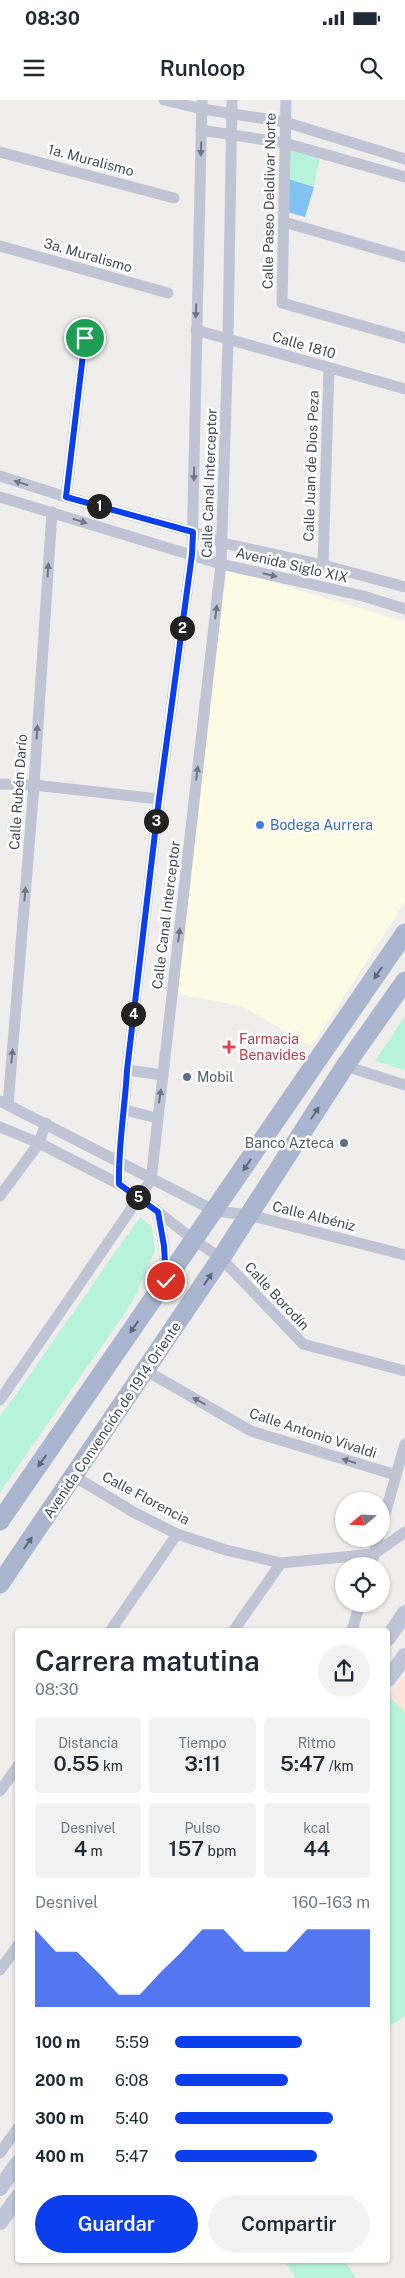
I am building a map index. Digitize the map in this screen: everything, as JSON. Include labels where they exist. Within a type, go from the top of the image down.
[{"type":"main road","points":[[0,1522],[405,933]]},
{"type":"main road","name":"Avenida Convención de 1914 Oriente","points":[[0,1584],[221,1258],[345,1066],[405,981]]},
{"type":"street","points":[[164,100],[202,105],[232,114],[285,122],[405,159]]},
{"type":"street","name":"Calle Canal Interceptor","points":[[151,1180],[223,543],[232,100]]},
{"type":"street","name":"Calle Paseo Delolivar Norte","points":[[286,100],[282,303],[405,338]]},
{"type":"street","name":"Calle Canal Interceptor","points":[[119,1184],[118,1162],[125,1110],[127,1070],[159,799],[192,554],[202,105]]},
{"type":"street","points":[[202,130],[285,143],[405,177]]},
{"type":"street","name":"1a. Muralismo","points":[[0,152],[174,198]]},
{"type":"street","points":[[284,222],[405,257]]},
{"type":"street","name":"3a. Muralismo","points":[[0,246],[168,293]]},
{"type":"street","name":"Calle 1810","points":[[196,330],[405,388]]},
{"type":"street","points":[[66,497],[85,338]]},
{"type":"street","name":"Calle Juan de Dios Peza","points":[[323,565],[329,368]]},
{"type":"street","name":"Avenida Siglo XIX","points":[[0,476],[66,497],[193,532],[223,543],[323,565],[405,587]]},
{"type":"street","name":"Avenida Siglo XIX","points":[[0,497],[221,564],[363,596],[405,609]]},
{"type":"street","name":"Calle Rubén Darío","points":[[4,1103],[34,785],[52,512]]},
{"type":"street","points":[[0,784],[34,785],[159,799]]},
{"type":"street","points":[[345,1066],[405,1084]]},
{"type":"street","points":[[127,1070],[163,1075]]},
{"type":"street","name":"Calle Albéniz","points":[[4,1103],[46,1123],[151,1180],[215,1211],[249,1215],[405,1255]]},
{"type":"street","points":[[125,1110],[157,1118]]},
{"type":"street","points":[[0,1196],[39,1143],[46,1123]]},
{"type":"street","name":"Calle Borodín","points":[[0,1126],[39,1143],[119,1184],[140,1198],[194,1240],[221,1258],[303,1344],[405,1371]]},
{"type":"street","points":[[0,1400],[151,1180]]},
{"type":"street","points":[[158,1212],[164,1246],[166,1281]]},
{"type":"street","name":"Calle Antonio Vivaldi","points":[[145,1370],[251,1431],[396,1475]]},
{"type":"street","points":[[390,1496],[405,1444]]},
{"type":"street","name":"Calle Florencia","points":[[74,1476],[135,1513],[177,1534],[226,1550],[281,1563],[374,1554],[405,1532]]},
{"type":"street","points":[[112,1628],[177,1534]]},
{"type":"street","points":[[373,1557],[376,1548]]},
{"type":"street","points":[[235,1628],[281,1563]]},
{"type":"street","points":[[353,1628],[358,1612]]},
{"type":"street","points":[[390,1635],[405,1613]]},
{"type":"street","points":[[390,1676],[405,1656]]},
{"type":"street","points":[[0,1791],[15,1774]]},
{"type":"street","points":[[0,1970],[4,1957],[15,1948]]},
{"type":"street","points":[[0,2153],[15,2132]]},
{"type":"street","points":[[0,2188],[15,2167]]},
{"type":"street","points":[[0,2222],[15,2201]]},
{"type":"shaded area","points":[[223,567],[405,622],[405,902],[312,1046],[241,1006],[174,993]]},
{"type":"shaded area","points":[[405,1675],[405,1713],[390,1697]]},
{"type":"green space","points":[[285,145],[320,156],[314,187],[285,178]]},
{"type":"green space","points":[[405,1016],[405,1070],[375,1061]]},
{"type":"green space","points":[[140,1217],[152,1227],[155,1250],[133,1301],[0,1492],[0,1417]]},
{"type":"green space","points":[[390,1697],[405,1713],[405,2016],[390,2026]]},
{"type":"green space","points":[[286,2263],[346,2263],[356,2278],[296,2278]]},
{"type":"water","points":[[285,178],[314,187],[305,217],[284,211]]},
{"type":"place","name":"Bodega Aurrera","points":[[260,825]]},
{"type":"place","name":"Farmacia Benavides","points":[[229,1047]]},
{"type":"place","name":"Mobil","points":[[187,1077]]},
{"type":"place","name":"Banco Azteca","points":[[344,1143]]},
{"type":"route","points":[[85,338],[70,477],[66,497],[193,532],[192,554],[159,799],[118,1162],[119,1184],[158,1212],[164,1246],[166,1281]]}]
